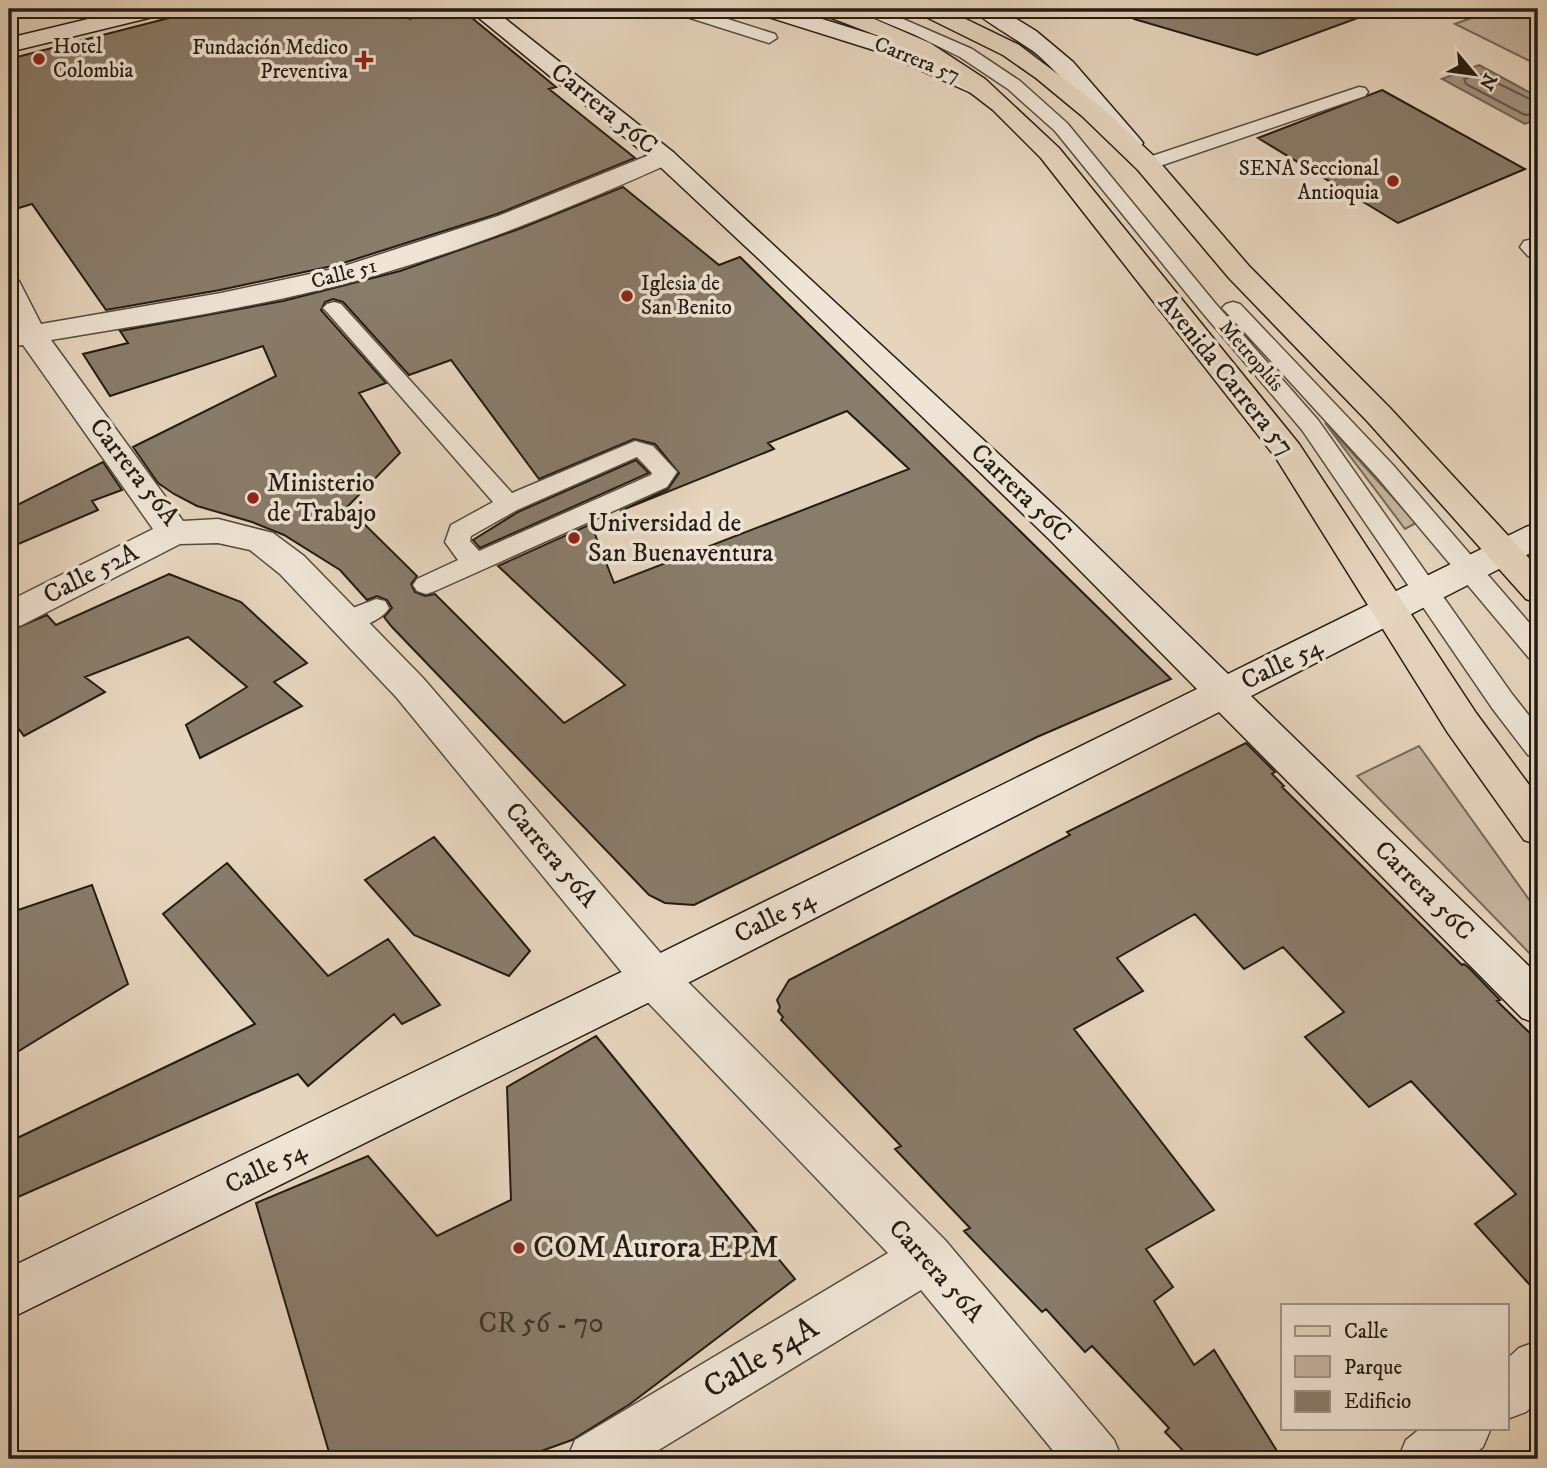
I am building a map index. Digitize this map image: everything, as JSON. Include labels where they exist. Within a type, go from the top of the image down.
[{"type":"main road","name":"Avenida Carrera 57","points":[[830,9],[870,22],[924,47],[1006,108],[1050,153],[1256,410],[1317,494],[1462,723],[1538,828]]},
{"type":"main road","points":[[928,9],[1010,50],[1044,73],[1091,111],[1147,164],[1239,272],[1371,407],[1538,590]]},
{"type":"street","points":[[9,27],[81,9]]},
{"type":"street","points":[[9,45],[157,9]]},
{"type":"street","name":"Carrera 56C","points":[[479,9],[664,157],[972,444],[1538,1004]]},
{"type":"street","name":"Carrera 57","points":[[767,9],[888,47],[963,78],[985,91]]},
{"type":"street","points":[[983,9],[1034,39],[1067,67],[1147,164]]},
{"type":"street","name":"Calle 51","points":[[20,336],[281,290],[346,274],[513,222],[664,157]]},
{"type":"street","name":"Carrera 56A","points":[[9,287],[20,336],[174,533],[218,531],[261,541],[360,615],[410,688],[654,978],[927,1258],[1095,1459]]},
{"type":"street","name":"Calle 52A","points":[[9,616],[174,533]]},
{"type":"street","name":"Calle 54","points":[[9,1294],[654,978],[1538,535]]},
{"type":"street","name":"Calle 54A","points":[[594,1459],[927,1258]]},
{"type":"street","points":[[1508,1392],[1538,1367]]},
{"type":"street","points":[[1425,1459],[1461,1430]]},
{"type":"lane","points":[[735,26],[759,9]]},
{"type":"lane","name":"Metroplús","points":[[866,9],[919,30],[966,53],[1014,85],[1061,127],[1208,307],[1310,425],[1502,701],[1538,747]]},
{"type":"lane","name":"Metroplús","points":[[891,9],[955,37],[1002,63],[1032,83],[1079,127],[1231,306],[1385,471],[1538,652]]},
{"type":"lane","points":[[696,14],[769,38]]},
{"type":"lane","points":[[1147,164],[1360,92]]},
{"type":"lane","points":[[334,308],[508,504]]},
{"type":"lane","points":[[426,585],[659,481],[665,472],[645,451],[635,449],[508,504],[460,531],[457,542],[474,563]]},
{"type":"green space","points":[[1496,9],[1538,9],[1538,65],[1455,24]]},
{"type":"green space","points":[[1325,423],[1416,523],[1405,529]]},
{"type":"green space","points":[[1419,746],[1538,912],[1538,962],[1357,776]]},
{"type":"water","points":[[1479,65],[1538,97],[1538,119],[1525,124],[1442,79]]},
{"type":"building","points":[[204,9],[397,9],[410,19],[440,9],[461,9],[556,87],[549,89],[635,158],[497,214],[337,265],[220,290],[106,310],[32,204],[9,211],[9,59]]},
{"type":"building","points":[[1135,9],[1370,9],[1371,13],[1257,55],[1134,19]]},
{"type":"building","points":[[1382,90],[1525,169],[1398,223],[1258,138]]},
{"type":"building","points":[[623,187],[719,265],[740,257],[1171,679],[1037,737],[694,905],[665,903],[649,895],[392,627],[384,617],[392,608],[387,600],[377,596],[367,600],[340,570],[284,535],[252,522],[197,506],[158,483],[133,447],[276,376],[263,346],[110,396],[83,354],[128,343],[120,331],[283,301],[400,271],[519,229]],"holes":[[[333,299],[343,302],[409,375],[451,360],[539,479],[634,439],[655,444],[679,473],[668,489],[620,511],[774,449],[768,443],[847,411],[909,469],[614,583],[591,524],[498,566],[625,685],[564,723],[435,594],[425,596],[415,592],[411,584],[417,576],[347,507],[400,453],[359,393],[386,383],[321,310],[325,302]]]},
{"type":"building","points":[[636,460],[649,473],[480,548],[473,540],[518,512]]},
{"type":"building","points":[[103,462],[122,490],[92,501],[98,510],[9,548],[9,509]]},
{"type":"building","points":[[169,574],[241,602],[307,663],[274,682],[302,706],[200,758],[186,725],[247,687],[188,637],[85,677],[105,692],[24,736],[9,716],[9,631],[47,615],[56,625]]},
{"type":"building","points":[[1246,743],[1275,772],[1272,774],[1284,786],[1282,787],[1462,965],[1469,968],[1500,1000],[1497,1001],[1538,1041],[1538,1294],[1475,1224],[1516,1194],[1411,1081],[1369,1107],[1305,1037],[1344,1012],[1283,947],[1244,969],[1195,914],[1117,958],[1143,991],[1074,1029],[1214,1210],[1146,1249],[1173,1287],[1154,1301],[1194,1365],[1214,1350],[1282,1459],[1191,1459],[1165,1432],[1169,1428],[1092,1346],[1085,1352],[1046,1309],[1042,1312],[964,1231],[970,1228],[895,1149],[901,1146],[781,1020],[783,1017],[778,1011],[780,1007],[777,1000],[789,980],[1070,835],[1067,832]]},
{"type":"building","points":[[434,837],[530,951],[509,976],[414,935],[365,880]]},
{"type":"building","points":[[227,863],[328,976],[388,939],[440,1005],[402,1024],[394,1014],[308,1086],[298,1074],[9,1201],[9,1142],[255,1024],[163,914]]},
{"type":"building","points":[[92,885],[128,984],[9,1057],[9,913]]},
{"type":"building","name":"COM Aurora EPM","points":[[596,1036],[795,1279],[630,1404],[572,1440],[519,1459],[331,1459],[256,1203],[368,1156],[437,1236],[511,1200],[507,1087]]},
{"type":"place","name":"Hotel Colombia","points":[[39,59]]},
{"type":"place","name":"Fundación Medico Preventiva","points":[[364,60]]},
{"type":"place","name":"SENA Seccional Antioquia","points":[[1393,181]]},
{"type":"place","name":"Iglesia de San Benito","points":[[627,296]]},
{"type":"place","name":"Ministerio de Trabajo","points":[[253,498]]},
{"type":"place","name":"Universidad de San Buenaventura","points":[[574,538]]},
{"type":"place","name":"COM Aurora EPM","points":[[519,1248]]}]
